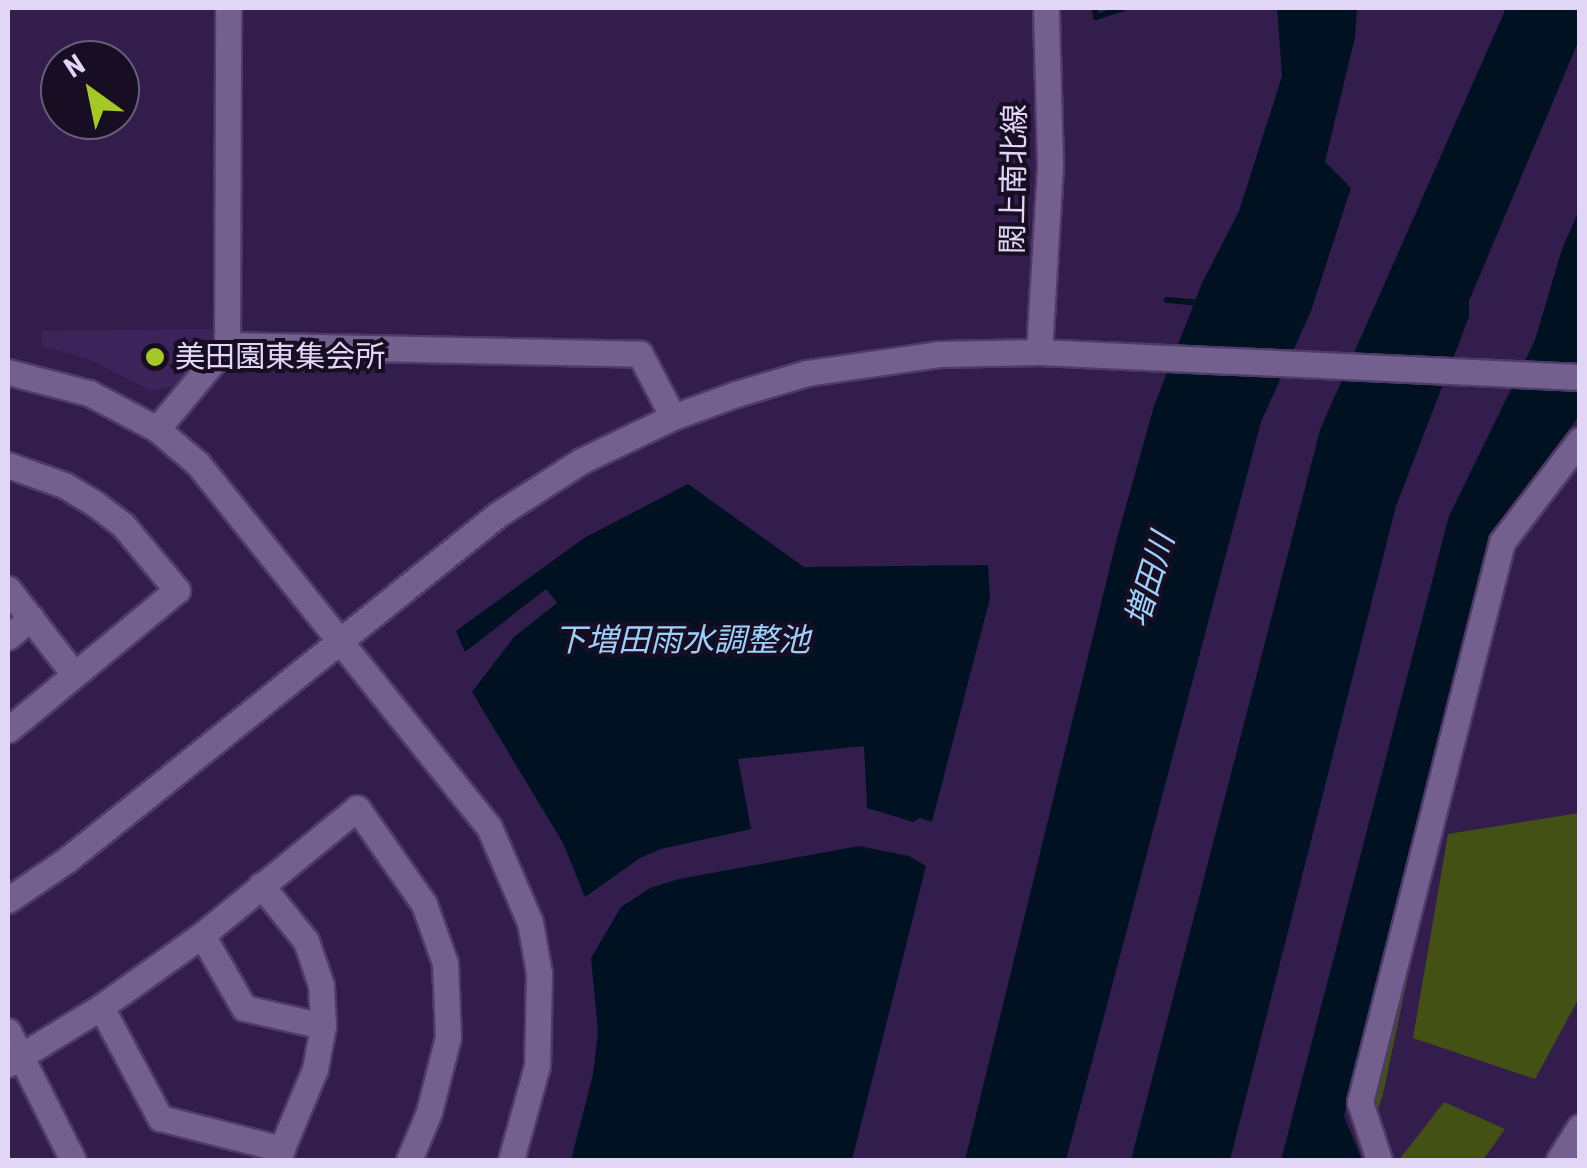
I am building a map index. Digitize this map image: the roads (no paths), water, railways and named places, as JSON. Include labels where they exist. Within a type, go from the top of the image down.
[{"type":"street","points":[[157,428],[227,345],[228,8]]},
{"type":"street","name":"閖上南北線","points":[[1040,352],[1050,165],[1046,8]]},
{"type":"street","points":[[227,345],[640,354],[672,416]]},
{"type":"street","points":[[8,900],[68,859],[339,640],[523,498],[581,460],[672,416],[807,373],[939,354],[1040,352],[1580,377]]},
{"type":"street","points":[[8,372],[88,393],[157,428],[198,464],[488,827],[530,922],[538,973],[538,1052],[526,1120],[511,1160]]},
{"type":"street","points":[[1378,1160],[1360,1102],[1502,542],[1580,440]]},
{"type":"street","points":[[8,464],[64,485],[94,503],[122,525],[176,590],[8,730]]},
{"type":"street","points":[[8,589],[74,674]]},
{"type":"street","points":[[8,637],[31,618]]},
{"type":"street","points":[[15,1061],[101,1007],[202,935],[357,808],[424,904],[445,963],[448,1038],[430,1112],[409,1160]]},
{"type":"street","points":[[101,1007],[160,1118],[280,1154],[315,1068],[323,1026],[321,984],[306,941],[261,884]]},
{"type":"street","points":[[202,935],[244,1008],[323,1026]]},
{"type":"street","points":[[8,1030],[15,1061],[73,1160]]},
{"type":"street","points":[[1559,1160],[1580,1127]]},
{"type":"water","name":"増田川","points":[[1277,8],[1357,8],[1355,37],[1325,162],[1351,188],[1311,311],[1261,422],[1066,1160],[965,1160],[1117,538],[1154,406],[1202,283],[1239,211],[1282,76]]},
{"type":"water","points":[[1506,8],[1579,8],[1579,40],[1469,301],[1469,317],[1396,506],[1230,1160],[1131,1160],[1320,430]]},
{"type":"water","points":[[1579,210],[1579,416],[1495,530],[1344,1116],[1362,1160],[1281,1160],[1449,516],[1535,340],[1562,249]]},
{"type":"water","name":"下増田雨水調整池","points":[[688,484],[804,567],[988,565],[990,598],[932,822],[920,818],[913,822],[867,808],[864,746],[738,759],[751,829],[661,849],[640,858],[585,897],[563,843],[472,692],[514,637],[557,603],[546,589],[465,652],[456,631],[584,538]]},
{"type":"water","points":[[859,846],[909,856],[926,866],[852,1160],[571,1160],[593,1074],[598,1032],[591,958],[621,907],[650,888],[679,879]]},
{"type":"waterway","points":[[1095,8],[1096,17],[1124,8]]},
{"type":"waterway","points":[[1167,300],[1201,303]]},
{"type":"place","name":"美田園東集会所","points":[[155,357]]}]
